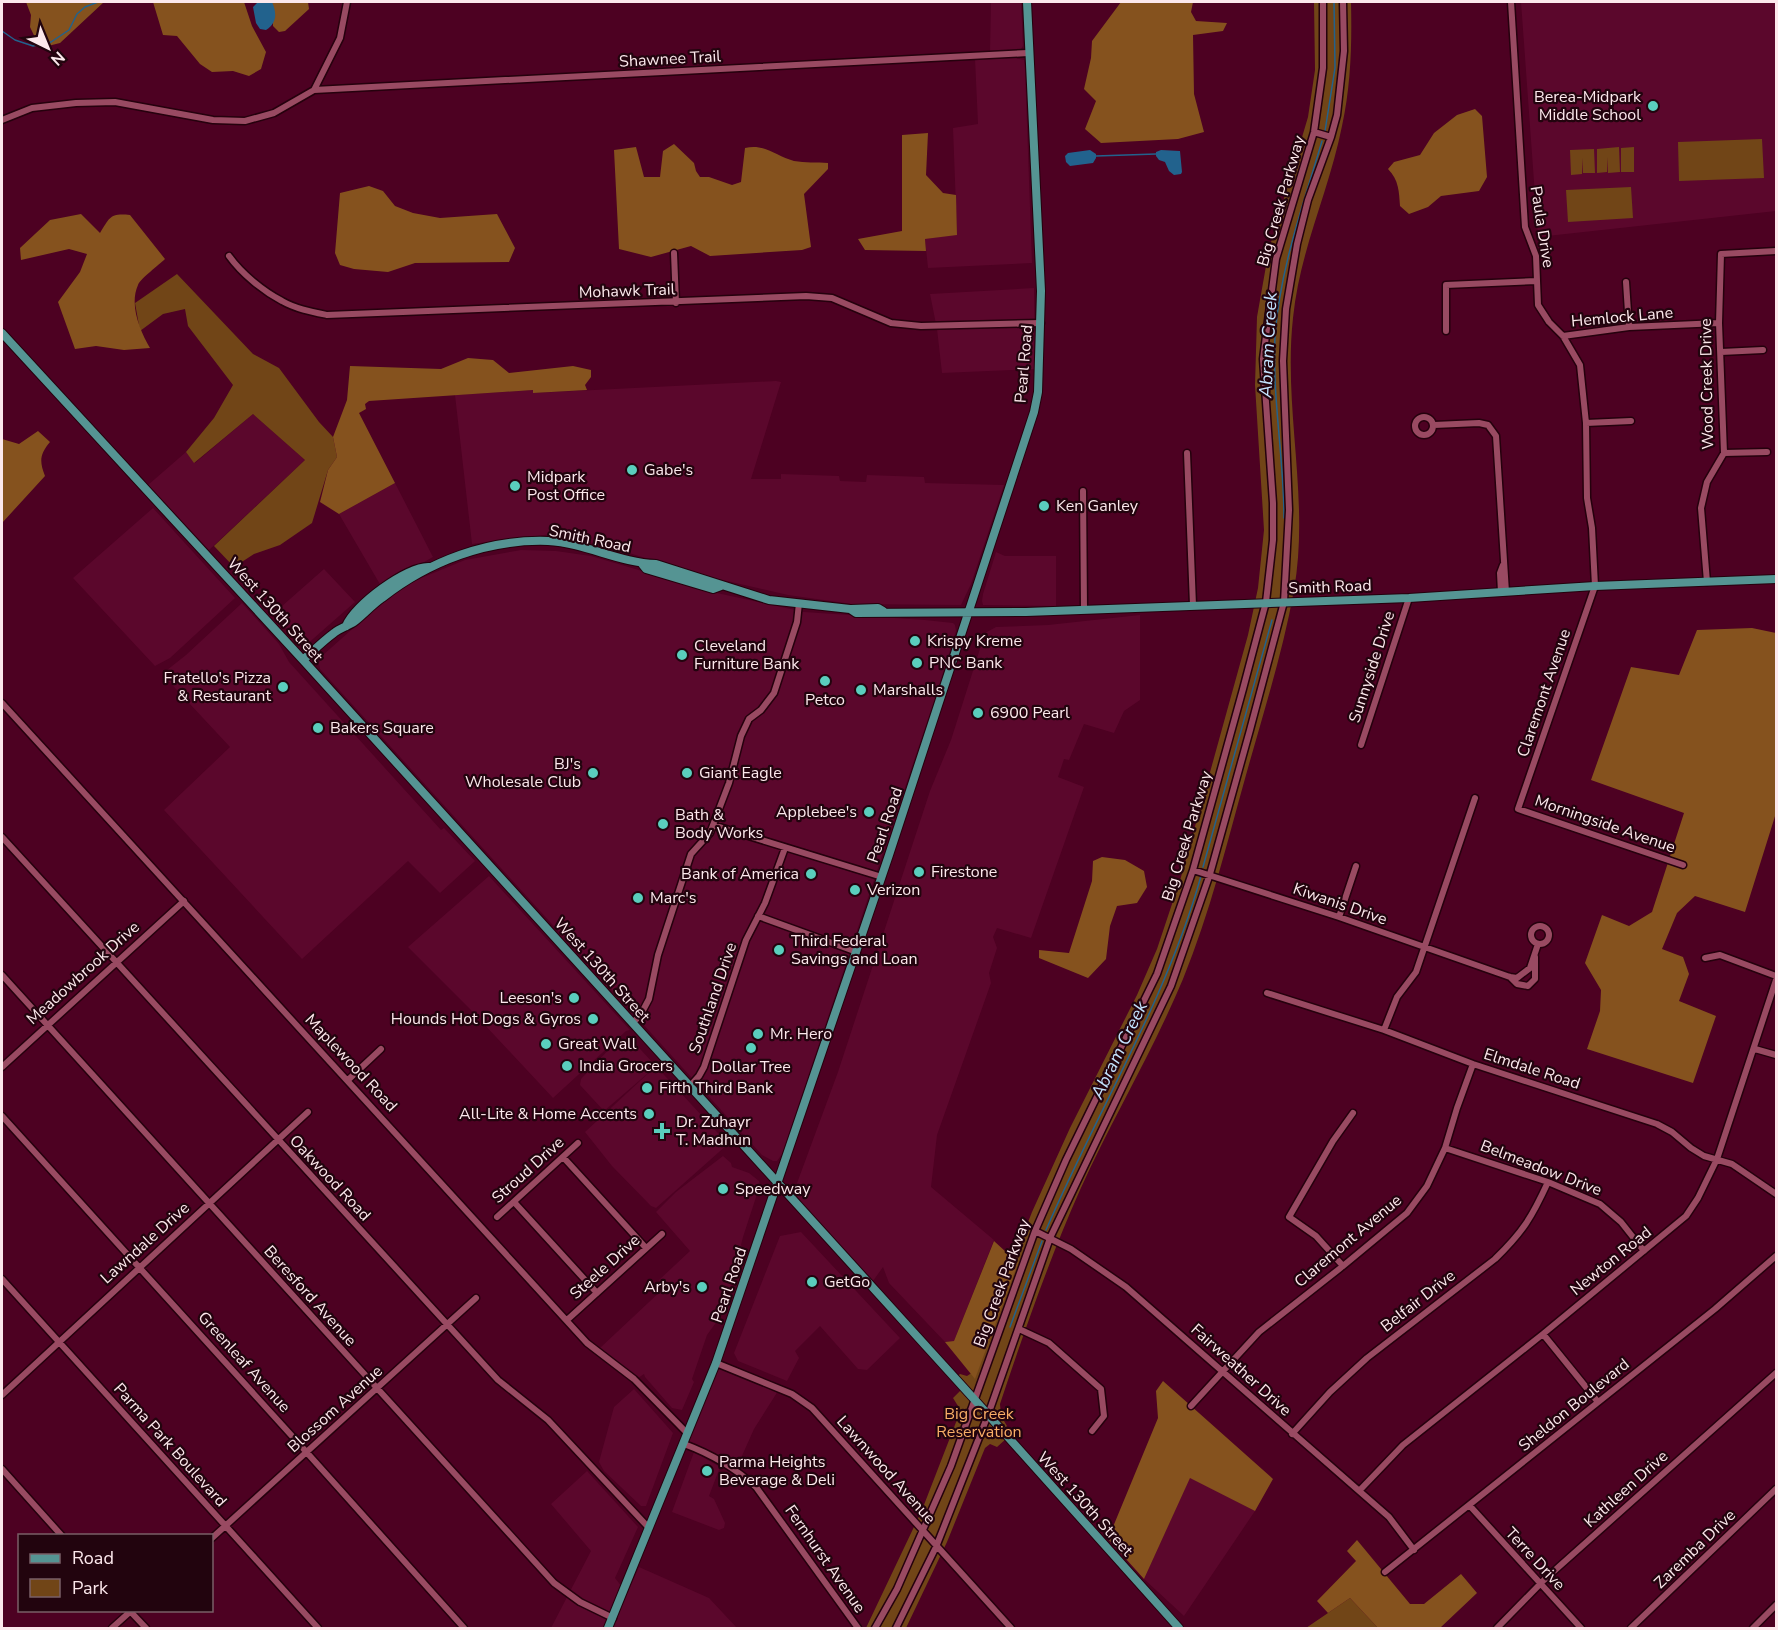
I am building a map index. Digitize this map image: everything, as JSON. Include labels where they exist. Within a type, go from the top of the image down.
[{"type":"main road","name":"Pearl Road","points":[[608,1629],[716,1363],[882,877],[1013,479],[1036,401],[1041,323],[1027,2]]},
{"type":"main road","name":"West 130th Street","points":[[2,333],[690,1086],[1179,1629]]},
{"type":"main road","name":"Smith Road","points":[[303,660],[336,632],[352,624],[382,597],[429,567],[464,554],[502,544],[550,541],[604,552],[642,564],[656,564],[769,600],[850,609],[878,608],[884,611],[968,613],[1193,606],[1409,598],[1595,586],[1776,579]]},
{"type":"street","points":[[2,120],[32,108],[76,103],[115,102],[213,120],[244,121],[274,113],[314,90],[340,38],[347,2]]},
{"type":"street","name":"Big Creek Parkway","points":[[875,1629],[897,1590],[951,1466],[1035,1231],[1066,1160],[1157,974],[1193,870],[1266,602],[1270,579],[1273,531],[1263,358],[1276,259],[1314,132],[1323,68],[1323,2]]},
{"type":"street","name":"Big Creek Parkway","points":[[896,1629],[936,1546],[988,1415],[1050,1238],[1171,986],[1210,874],[1284,602],[1289,510],[1283,361],[1286,309],[1297,244],[1308,200],[1337,115],[1342,71],[1342,2]]},
{"type":"street","name":"Paula Drive","points":[[1511,2],[1525,227],[1536,256],[1538,305],[1563,336],[1580,365],[1586,423],[1587,498],[1592,528],[1595,586]]},
{"type":"street","name":"Shawnee Trail","points":[[314,90],[1028,53]]},
{"type":"street","points":[[1314,132],[1331,137]]},
{"type":"street","name":"Wood Creek Drive","points":[[1707,582],[1701,508],[1707,482],[1724,453],[1719,323],[1721,254],[1776,251]]},
{"type":"street","points":[[674,253],[676,303]]},
{"type":"street","name":"Mohawk Trail","points":[[229,256],[238,269],[282,302],[299,309],[327,315],[806,297],[832,298],[891,323],[921,326],[1041,323]]},
{"type":"street","points":[[1446,331],[1446,285],[1536,281]]},
{"type":"street","points":[[1626,282],[1629,327]]},
{"type":"street","name":"Hemlock Lane","points":[[1563,336],[1629,327],[1719,323]]},
{"type":"street","points":[[1721,352],[1763,350]]},
{"type":"street","points":[[1586,423],[1631,421]]},
{"type":"street","points":[[1434,425],[1479,423],[1488,425],[1496,436],[1503,592]]},
{"type":"street","points":[[1724,453],[1767,452]]},
{"type":"street","points":[[1187,453],[1193,606]]},
{"type":"street","points":[[1083,491],[1084,608]]},
{"type":"street","name":"Claremont Avenue","points":[[1518,809],[1595,586]]},
{"type":"street","name":"Sunnyside Drive","points":[[1361,745],[1409,598]]},
{"type":"street","points":[[632,1023],[640,1016],[649,999],[658,955],[691,854],[696,846],[706,838],[713,825],[729,783],[741,736],[749,719],[761,710],[774,693],[797,622],[799,603]]},
{"type":"street","name":"Maplewood Road","points":[[2,703],[587,1343],[634,1379],[687,1433]]},
{"type":"street","points":[[1384,1030],[1397,997],[1416,972],[1475,798]]},
{"type":"street","name":"Morningside Avenue","points":[[1518,809],[1683,865]]},
{"type":"street","points":[[713,825],[882,877]]},
{"type":"street","name":"Oakwood Road","points":[[2,837],[446,1325],[498,1380],[548,1420],[649,1528]]},
{"type":"street","name":"Southland Drive","points":[[690,1086],[704,1066],[746,940],[759,916],[785,848]]},
{"type":"street","points":[[1339,917],[1356,866]]},
{"type":"street","name":"Kiwanis Drive","points":[[1193,870],[1339,917],[1509,976],[1517,984],[1528,986],[1535,979],[1534,955]]},
{"type":"street","name":"Meadowbrook Drive","points":[[2,1066],[184,901]]},
{"type":"street","points":[[759,916],[856,952]]},
{"type":"street","points":[[1509,976],[1516,978],[1530,968],[1538,944]]},
{"type":"street","points":[[1705,958],[1720,955],[1776,978]]},
{"type":"street","name":"Beresford Avenue","points":[[2,975],[554,1582],[580,1602],[613,1618]]},
{"type":"street","name":"Newton Road","points":[[1360,1490],[1403,1445],[1686,1216],[1698,1198],[1717,1159],[1755,1049],[1776,978]]},
{"type":"street","name":"Elmdale Road","points":[[1267,993],[1384,1030],[1473,1064],[1657,1125],[1672,1131],[1704,1156],[1732,1164],[1776,1194]]},
{"type":"street","points":[[348,1080],[381,1049]]},
{"type":"street","points":[[1755,1049],[1776,1055]]},
{"type":"street","name":"Claremont Avenue","points":[[1191,1406],[1259,1332],[1407,1213],[1427,1186],[1446,1148],[1473,1064]]},
{"type":"street","name":"Lawndale Drive","points":[[2,1395],[308,1112]]},
{"type":"street","points":[[1343,1266],[1316,1236],[1289,1217],[1328,1149],[1353,1113]]},
{"type":"street","name":"Greenleaf Avenue","points":[[2,1116],[464,1629]]},
{"type":"street","name":"Stroud Drive","points":[[497,1217],[578,1143]]},
{"type":"street","name":"Belmeadow Drive","points":[[1446,1148],[1548,1182],[1600,1204],[1621,1222],[1644,1251]]},
{"type":"street","points":[[563,1157],[646,1248]]},
{"type":"street","name":"Belfair Drive","points":[[1292,1434],[1330,1392],[1367,1358],[1495,1259],[1514,1241],[1531,1219],[1548,1182]]},
{"type":"street","points":[[514,1202],[597,1293]]},
{"type":"street","name":"Fairweather Drive","points":[[1035,1231],[1099,1266],[1126,1287],[1292,1434],[1360,1490],[1389,1517],[1414,1550]]},
{"type":"street","name":"Steele Drive","points":[[567,1320],[662,1234]]},
{"type":"street","name":"Sheldon Boulevard","points":[[1386,1572],[1714,1309],[1776,1256]]},
{"type":"street","name":"Parma Park Boulevard","points":[[2,1279],[318,1629]]},
{"type":"street","name":"Blossom Avenue","points":[[213,1537],[476,1298]]},
{"type":"street","points":[[1019,1329],[1049,1343],[1101,1389],[1104,1416],[1092,1431]]},
{"type":"street","points":[[1543,1334],[1598,1402]]},
{"type":"street","name":"Lawnwood Avenue","points":[[716,1363],[792,1394],[812,1408],[1011,1629]]},
{"type":"street","name":"Kathleen Drive","points":[[1497,1629],[1540,1585],[1776,1373]]},
{"type":"street","name":"Fernhurst Avenue","points":[[684,1444],[703,1451],[740,1472],[756,1487],[858,1629]]},
{"type":"street","points":[[2,1469],[60,1534]]},
{"type":"street","name":"Zaremba Drive","points":[[1633,1628],[1776,1489]]},
{"type":"street","name":"Terre Drive","points":[[1470,1506],[1581,1629]]},
{"type":"street","points":[[1753,1629],[1776,1605]]},
{"type":"street","points":[[112,1629],[129,1612]]},
{"type":"street","points":[[131,1612],[146,1629]]},
{"type":"shaded area","points":[[26,2],[104,2],[60,43],[40,48],[30,27],[31,15]]},
{"type":"shaded area","points":[[153,2],[244,2],[252,26],[266,52],[261,69],[249,76],[233,71],[212,72],[200,64],[177,36],[163,35]]},
{"type":"shaded area","points":[[268,2],[308,2],[309,9],[285,31],[279,32],[273,26],[273,7]]},
{"type":"shaded area","points":[[991,2],[1021,2],[1023,46],[1021,49],[990,52]]},
{"type":"shaded area","points":[[1121,2],[1193,2],[1191,12],[1196,21],[1227,23],[1223,31],[1193,35],[1194,94],[1204,132],[1178,139],[1101,143],[1085,129],[1096,101],[1084,89],[1091,58],[1092,41]]},
{"type":"shaded area","name":"Berea-Midpark Middle School","points":[[1521,2],[1776,2],[1776,211],[1538,237]]},
{"type":"shaded area","points":[[1011,57],[1024,60],[1025,69],[1032,263],[928,268],[925,239],[957,234],[953,128],[978,124],[975,59]]},
{"type":"shaded area","points":[[1475,109],[1482,116],[1487,177],[1479,191],[1441,196],[1428,207],[1409,214],[1400,206],[1399,191],[1388,169],[1394,162],[1420,155],[1434,133],[1457,115]]},
{"type":"shaded area","points":[[928,133],[926,175],[943,193],[956,195],[957,235],[925,239],[926,251],[865,250],[858,239],[902,231],[902,135]]},
{"type":"shaded area","points":[[674,144],[694,163],[700,177],[709,177],[732,185],[741,182],[745,148],[758,147],[794,161],[828,163],[828,169],[804,194],[811,247],[802,250],[710,256],[691,246],[651,257],[619,249],[614,150],[636,147],[644,177],[660,177],[663,151]]},
{"type":"shaded area","points":[[369,186],[383,191],[395,206],[413,213],[440,218],[497,214],[515,248],[509,262],[415,263],[388,272],[354,269],[340,265],[335,253],[340,193]]},
{"type":"shaded area","points":[[81,214],[100,233],[111,217],[130,215],[165,259],[143,279],[136,293],[137,318],[150,348],[124,350],[96,346],[75,349],[58,302],[80,272],[87,254],[69,249],[21,260],[20,248],[50,220]]},
{"type":"shaded area","points":[[1034,288],[1035,369],[942,373],[930,294]]},
{"type":"shaded area","points":[[468,358],[493,360],[509,373],[573,366],[591,370],[591,377],[585,385],[587,390],[533,393],[533,390],[369,401],[365,404],[366,409],[359,413],[395,483],[339,514],[320,502],[328,470],[337,457],[333,437],[347,400],[350,366],[441,369]]},
{"type":"shaded area","points":[[781,382],[751,479],[781,479],[781,474],[839,476],[840,481],[866,482],[867,475],[924,477],[925,483],[1004,485],[971,584],[961,605],[852,604],[788,595],[701,575],[616,549],[552,534],[472,544],[455,395]]},
{"type":"shaded area","points":[[253,414],[305,460],[209,550],[148,485],[186,452],[195,463]]},
{"type":"shaded area","points":[[38,431],[50,442],[42,458],[45,476],[2,523],[2,439],[19,444]]},
{"type":"shaded area","points":[[395,483],[433,557],[381,586],[339,514]]},
{"type":"shaded area","points":[[153,508],[235,598],[170,658],[155,666],[73,578]]},
{"type":"shaded area","points":[[521,550],[556,551],[591,556],[717,593],[804,612],[925,620],[955,625],[956,631],[937,692],[782,1154],[777,1161],[762,1155],[320,669],[319,663],[323,655],[385,600],[414,581],[465,560]]},
{"type":"shaded area","points":[[996,552],[1005,556],[1056,556],[1056,606],[983,605],[983,594]]},
{"type":"shaded area","points":[[324,569],[355,602],[305,646],[273,614]]},
{"type":"shaded area","points":[[242,603],[279,644],[289,662],[441,830],[444,828],[475,861],[440,893],[408,861],[302,959],[164,810],[230,747],[162,674]]},
{"type":"shaded area","points":[[1140,615],[1140,700],[1124,711],[1114,733],[1084,724],[1069,760],[1064,759],[1058,777],[1084,787],[1031,938],[997,928],[993,937],[997,948],[989,973],[991,983],[937,1135],[931,1187],[994,1240],[954,1341],[945,1342],[889,1283],[883,1267],[873,1281],[793,1194],[838,1072],[930,791],[951,740],[985,633],[996,627],[1048,625]]},
{"type":"shaded area","points":[[1752,628],[1776,633],[1776,813],[1745,912],[1695,896],[1677,913],[1662,949],[1683,957],[1689,974],[1679,1001],[1716,1016],[1693,1083],[1587,1049],[1600,1011],[1601,990],[1585,963],[1602,915],[1629,926],[1652,912],[1684,813],[1591,780],[1631,667],[1679,675],[1697,630]]},
{"type":"shaded area","points":[[1102,857],[1125,860],[1144,871],[1147,887],[1137,903],[1117,906],[1110,926],[1106,959],[1088,978],[1039,958],[1039,950],[1069,953],[1092,881],[1093,861]]},
{"type":"shaded area","points":[[489,876],[630,1030],[626,1031],[553,1098],[408,947]]},
{"type":"shaded area","points":[[629,1037],[728,1144],[656,1208],[651,1206],[612,1166],[585,1132],[654,1068],[604,1111],[580,1085],[581,1079],[614,1044]]},
{"type":"shaded area","points":[[723,1156],[732,1167],[749,1173],[759,1181],[760,1185],[743,1237],[740,1262],[720,1317],[707,1335],[692,1379],[694,1382],[682,1410],[672,1408],[644,1374],[638,1378],[600,1348],[664,1288],[659,1280],[690,1251],[656,1212],[676,1192]]},
{"type":"shaded area","points":[[801,1232],[900,1338],[867,1370],[858,1369],[820,1326],[795,1351],[799,1358],[787,1381],[738,1361],[734,1353],[780,1236]]},
{"type":"shaded area","points":[[994,1241],[1018,1263],[975,1379],[945,1342],[954,1341]]},
{"type":"shaded area","points":[[718,1368],[778,1391],[754,1429],[737,1467],[706,1449],[688,1442]]},
{"type":"shaded area","points":[[1163,1381],[1273,1479],[1255,1511],[1190,1478],[1144,1579],[1108,1539],[1158,1418],[1156,1391]]},
{"type":"shaded area","points":[[634,1389],[673,1433],[646,1506],[641,1506],[604,1471],[599,1462],[614,1407]]},
{"type":"shaded area","points":[[694,1452],[720,1467],[709,1496],[714,1499],[725,1523],[724,1528],[719,1530],[672,1512]]},
{"type":"shaded area","points":[[587,1471],[638,1527],[615,1578],[622,1587],[605,1628],[551,1628],[591,1551],[551,1504]]},
{"type":"shaded area","points":[[1190,1477],[1255,1511],[1184,1616],[1144,1579]]},
{"type":"shaded area","points":[[1357,1540],[1410,1604],[1424,1604],[1461,1574],[1477,1593],[1440,1628],[1378,1628],[1350,1598],[1328,1613],[1317,1601],[1356,1561],[1347,1551]]},
{"type":"shaded area","points":[[639,1567],[709,1598],[737,1628],[612,1628]]},
{"type":"green space","name":"Big Creek Reservation","points":[[1314,2],[1351,2],[1350,64],[1342,126],[1308,244],[1293,318],[1291,386],[1298,488],[1298,556],[1294,590],[1272,683],[1218,878],[1193,954],[1159,1032],[1080,1190],[1028,1323],[1000,1404],[1001,1416],[1007,1426],[1001,1431],[1007,1438],[997,1447],[990,1444],[985,1448],[947,1542],[906,1628],[866,1628],[922,1510],[958,1417],[958,1406],[953,1398],[962,1389],[954,1379],[960,1374],[967,1376],[973,1372],[1032,1212],[1157,949],[1181,877],[1248,635],[1258,588],[1264,530],[1255,385],[1257,317],[1269,249],[1308,117],[1315,70]]},
{"type":"green space","points":[[1762,139],[1764,178],[1679,181],[1678,142]]},
{"type":"green space","points":[[1619,147],[1620,172],[1608,173],[1607,157],[1607,172],[1597,173],[1597,149]]},
{"type":"green space","points":[[1634,147],[1634,172],[1621,172],[1621,148]]},
{"type":"green space","points":[[1594,149],[1595,173],[1583,173],[1582,158],[1582,174],[1571,175],[1570,150]]},
{"type":"green space","points":[[1631,187],[1633,218],[1568,222],[1566,190]]},
{"type":"green space","points":[[177,274],[253,354],[279,368],[333,437],[337,457],[328,470],[312,523],[280,545],[254,554],[234,567],[214,546],[305,460],[253,414],[194,463],[186,452],[214,418],[233,385],[188,326],[185,309],[163,314],[140,331],[135,303]]},
{"type":"green space","points":[[1350,1598],[1378,1628],[1306,1628]]},
{"type":"water","points":[[258,2],[272,2],[274,6],[274,21],[266,30],[260,29],[256,23],[253,7]]},
{"type":"water","points":[[1090,150],[1096,154],[1093,163],[1070,166],[1066,162],[1065,156],[1068,153]]},
{"type":"water","points":[[1180,151],[1181,174],[1174,175],[1169,171],[1165,162],[1159,160],[1156,152]]},
{"type":"waterway","points":[[2,31],[15,40],[33,46],[51,42],[69,30],[77,14],[85,7],[98,2]]},
{"type":"waterway","name":"Abram Creek","points":[[1325,131],[1335,68],[1334,2]]},
{"type":"waterway","name":"Abram Creek","points":[[1284,518],[1275,382],[1275,336],[1287,262],[1322,141]]},
{"type":"waterway","points":[[1096,156],[1156,154]]},
{"type":"waterway","name":"Abram Creek","points":[[1203,867],[1272,620]]},
{"type":"waterway","name":"Abram Creek","points":[[1046,1230],[1150,1012],[1186,922],[1201,876]]},
{"type":"waterway","name":"Abram Creek","points":[[1010,1327],[1042,1241]]},
{"type":"place","name":"Berea-Midpark Middle School","points":[[1653,106]]},
{"type":"place","name":"Gabe's","points":[[632,470]]},
{"type":"place","name":"Midpark Post Office","points":[[515,486]]},
{"type":"place","name":"Ken Ganley","points":[[1044,506]]},
{"type":"place","name":"Krispy Kreme","points":[[915,641]]},
{"type":"place","name":"Cleveland Furniture Bank","points":[[682,655]]},
{"type":"place","name":"PNC Bank","points":[[917,663]]},
{"type":"place","name":"Petco","points":[[825,681]]},
{"type":"place","name":"Fratello's Pizza & Restaurant","points":[[283,687]]},
{"type":"place","name":"Marshalls","points":[[861,690]]},
{"type":"place","name":"6900 Pearl","points":[[978,713]]},
{"type":"place","name":"Bakers Square","points":[[318,728]]},
{"type":"place","name":"BJ's Wholesale Club","points":[[593,773]]},
{"type":"place","name":"Giant Eagle","points":[[687,773]]},
{"type":"place","name":"Applebee's","points":[[869,812]]},
{"type":"place","name":"Bath & Body Works","points":[[663,824]]},
{"type":"place","name":"Firestone","points":[[919,872]]},
{"type":"place","name":"Bank of America","points":[[811,874]]},
{"type":"place","name":"Verizon","points":[[855,890]]},
{"type":"place","name":"Marc's","points":[[638,898]]},
{"type":"place","name":"Third Federal Savings and Loan","points":[[779,950]]},
{"type":"place","name":"Leeson's","points":[[574,998]]},
{"type":"place","name":"Hounds Hot Dogs & Gyros","points":[[593,1019]]},
{"type":"place","name":"Mr. Hero","points":[[758,1034]]},
{"type":"place","name":"Great Wall","points":[[546,1044]]},
{"type":"place","name":"Dollar Tree","points":[[751,1048]]},
{"type":"place","name":"India Grocers","points":[[567,1066]]},
{"type":"place","name":"Fifth Third Bank","points":[[647,1088]]},
{"type":"place","name":"All-Lite & Home Accents","points":[[649,1114]]},
{"type":"place","name":"Dr. Zuhayr T. Madhun","points":[[662,1131]]},
{"type":"place","name":"Speedway","points":[[723,1189]]},
{"type":"place","name":"GetGo","points":[[812,1282]]},
{"type":"place","name":"Arby's","points":[[702,1287]]},
{"type":"place","name":"Parma Heights Beverage & Deli","points":[[707,1471]]}]
